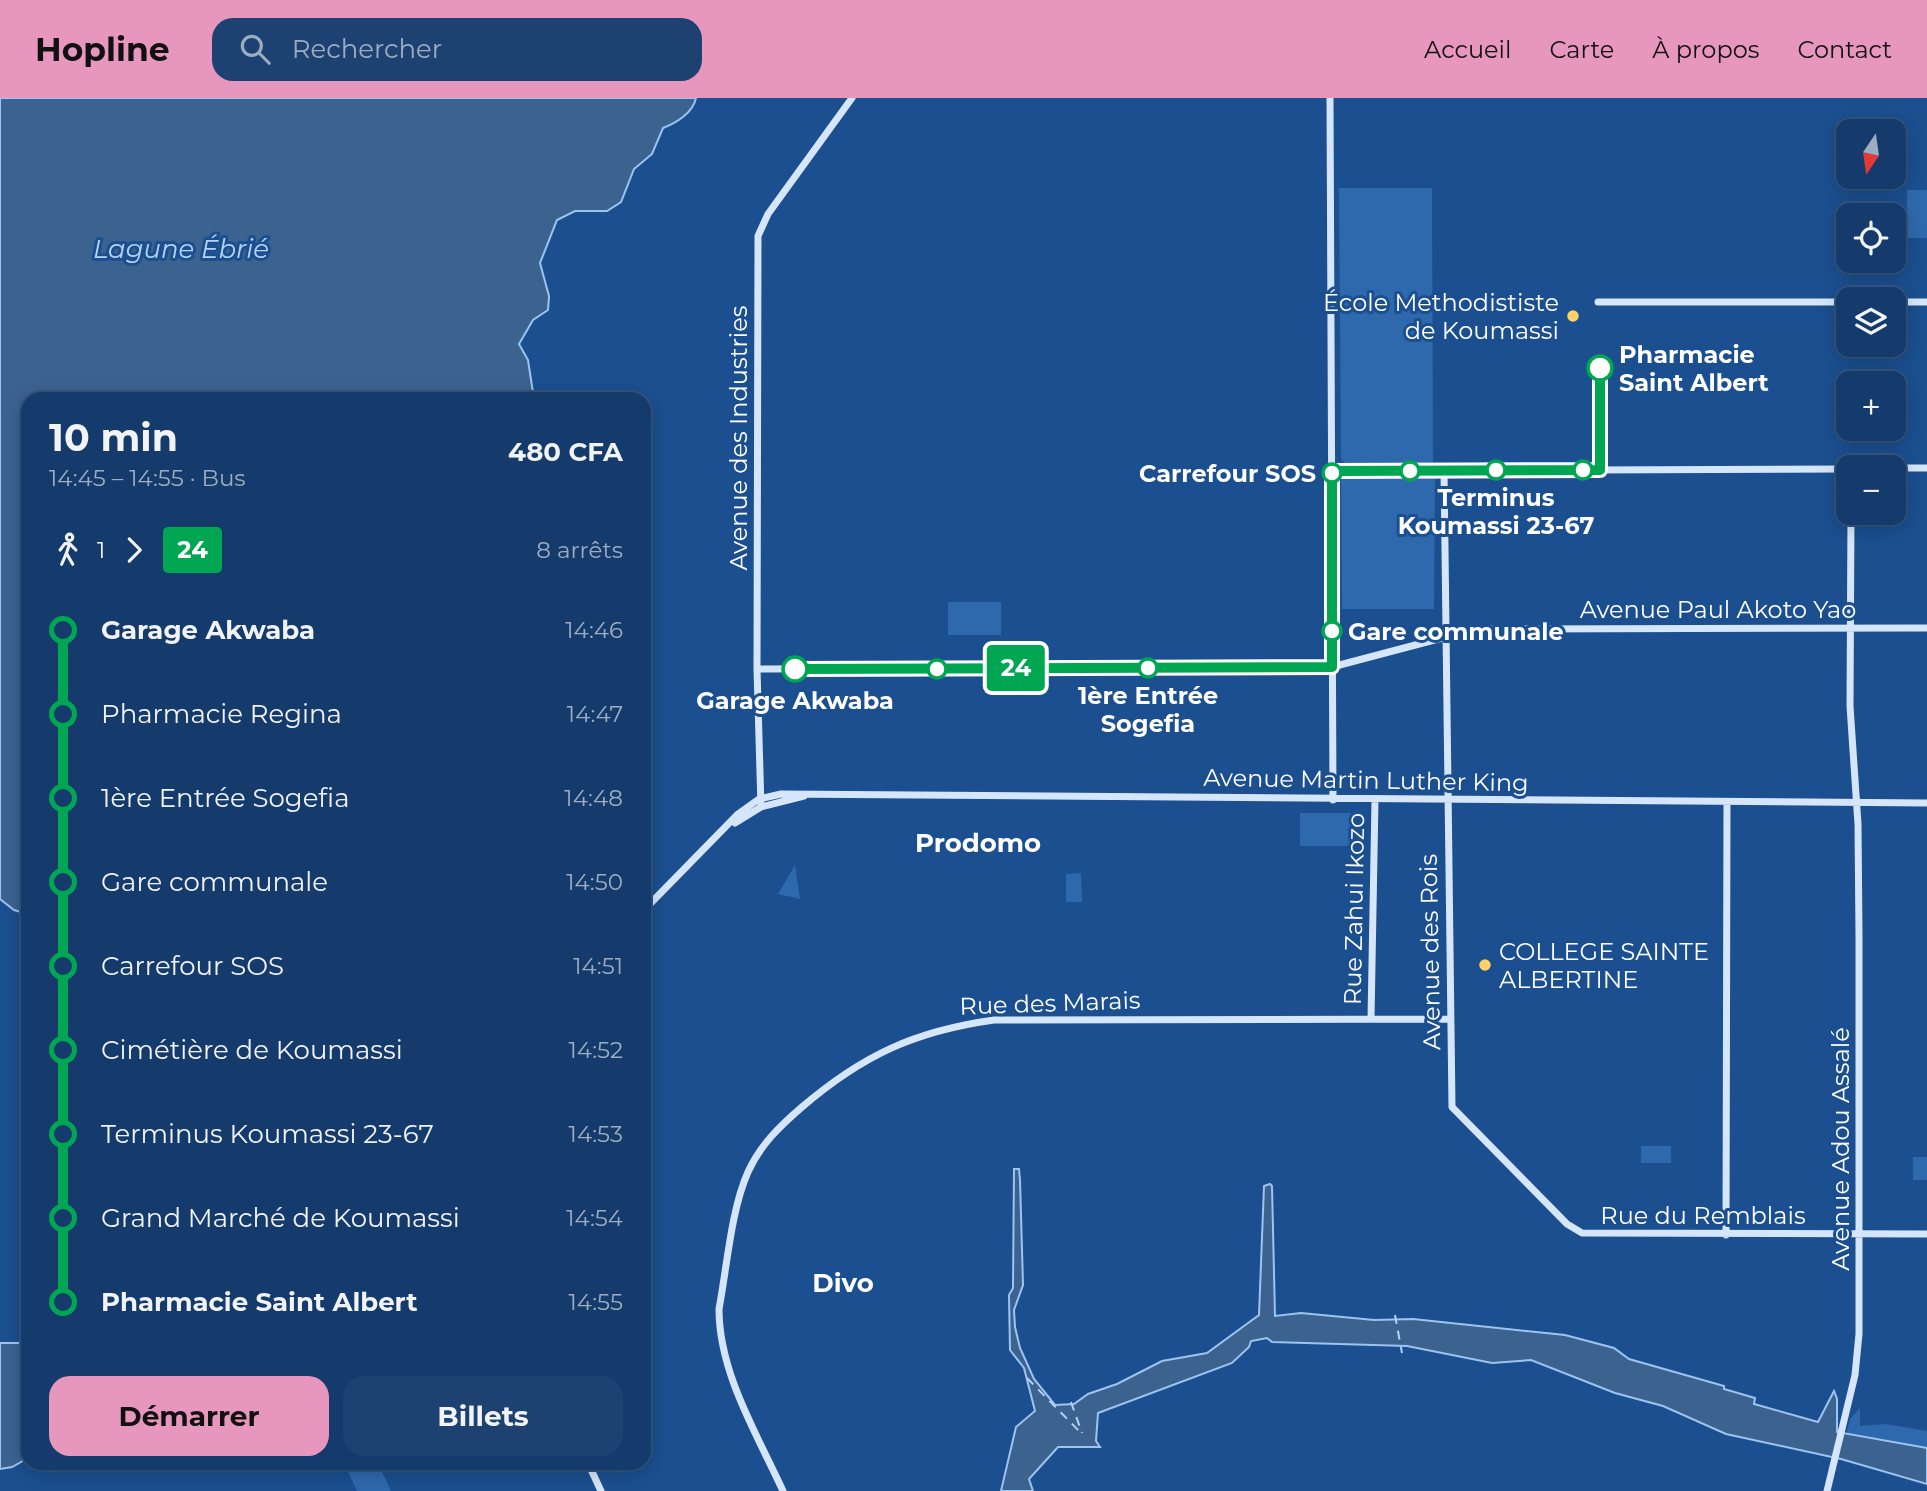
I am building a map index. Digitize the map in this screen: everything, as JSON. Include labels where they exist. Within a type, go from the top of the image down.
[{"type":"street","name":"Avenue des Industries","points":[[760,803],[757,669],[758,236],[768,214],[852,98]]},
{"type":"street","points":[[1330,98],[1333,800]]},
{"type":"street","points":[[1598,302],[1836,302]]},
{"type":"street","points":[[1906,302],[1927,302]]},
{"type":"street","points":[[1332,471],[1836,468]]},
{"type":"street","points":[[1906,468],[1927,468]]},
{"type":"street","name":"Avenue des Rois","points":[[1444,470],[1450,1103]]},
{"type":"street","name":"Avenue Adou Assalé","points":[[1827,1491],[1850,1396],[1859,1334],[1856,804],[1850,706],[1851,525]]},
{"type":"street","name":"Avenue Paul Akoto Yao","points":[[757,669],[1332,667],[1476,629],[1927,628]]},
{"type":"street","name":"Avenue Martin Luther King","points":[[651,903],[726,828],[760,803],[805,796],[1927,803]]},
{"type":"street","name":"Rue Zahui Ikozo","points":[[1371,1019],[1375,800]]},
{"type":"street","points":[[1726,1235],[1727,802]]},
{"type":"street","name":"Rue des Marais","points":[[783,1491],[728,1367],[719,1329],[719,1309],[747,1174],[774,1132],[829,1084],[891,1045],[948,1027],[995,1020],[1449,1019]]},
{"type":"street","name":"Rue du Remblais","points":[[1450,1103],[1478,1136],[1579,1232],[1726,1235],[1927,1234]]},
{"type":"street","points":[[591,1470],[601,1491]]},
{"type":"shaded area","points":[[1339,188],[1432,188],[1433,464],[1348,466],[1341,459]]},
{"type":"shaded area","points":[[1907,190],[1927,190],[1927,238],[1907,238]]},
{"type":"shaded area","points":[[1341,478],[1435,479],[1434,609],[1342,609]]},
{"type":"shaded area","points":[[948,602],[1001,602],[1001,635],[948,635]]},
{"type":"shaded area","points":[[1300,813],[1351,813],[1351,846],[1300,846]]},
{"type":"shaded area","points":[[795,865],[800,899],[778,894]]},
{"type":"shaded area","points":[[1081,873],[1082,902],[1066,902],[1066,874]]},
{"type":"shaded area","points":[[1641,1146],[1671,1146],[1671,1163],[1641,1163]]},
{"type":"shaded area","points":[[1913,1157],[1927,1157],[1927,1180],[1913,1180]]},
{"type":"shaded area","points":[[1860,1408],[1860,1426],[1886,1424],[1927,1431],[1927,1448],[1846,1435],[1850,1419]]},
{"type":"shaded area","points":[[347,1470],[381,1470],[391,1491],[357,1491]]},
{"type":"water","name":"Lagune Ébrié","points":[[0,98],[696,98],[688,113],[663,128],[652,154],[634,169],[621,202],[607,211],[575,211],[557,220],[540,263],[549,296],[548,310],[533,320],[519,344],[528,360],[533,392],[21,392],[21,912],[0,899]]},
{"type":"water","points":[[1014,1169],[1019,1169],[1020,1180],[1023,1285],[1014,1310],[1015,1327],[1020,1348],[1034,1379],[1055,1405],[1074,1404],[1088,1394],[1117,1384],[1162,1361],[1207,1353],[1259,1315],[1264,1186],[1270,1184],[1275,1316],[1301,1313],[1374,1320],[1413,1319],[1565,1335],[1614,1348],[1629,1359],[1724,1386],[1724,1389],[1755,1398],[1754,1404],[1818,1422],[1834,1391],[1837,1399],[1837,1432],[1927,1448],[1927,1484],[1841,1459],[1726,1434],[1663,1406],[1615,1393],[1531,1360],[1492,1363],[1407,1346],[1272,1342],[1267,1338],[1251,1341],[1249,1347],[1232,1363],[1098,1413],[1096,1441],[1100,1447],[1058,1447],[1029,1479],[1033,1491],[1001,1491],[1016,1427],[1035,1411],[1024,1368],[1010,1350],[1009,1295],[1013,1288]]},
{"type":"water","points":[[0,1343],[20,1343],[21,1462],[0,1469]]},
{"type":"ferry route","points":[[1395,1315],[1402,1353]]},
{"type":"ferry route","points":[[1027,1378],[1082,1434]]},
{"type":"ferry route","points":[[1071,1402],[1082,1433]]},
{"type":"bus line","name":"24","points":[[795,669],[1332,667],[1332,471],[1600,470],[1600,368]]},
{"type":"place","name":"École Methodististe de Koumassi","points":[[1573,316]]},
{"type":"place","name":"Pharmacie Saint Albert","points":[[1600,368]]},
{"type":"place","name":"Terminus Koumassi 23-67","points":[[1496,470]]},
{"type":"place","name":"Carrefour SOS","points":[[1332,473]]},
{"type":"place","name":"Gare communale","points":[[1332,631]]},
{"type":"place","name":"1ère Entrée Sogefia","points":[[1148,668]]},
{"type":"place","name":"Garage Akwaba","points":[[795,669]]},
{"type":"place","name":"COLLEGE SAINTE ALBERTINE","points":[[1485,965]]},
{"type":"district","name":"Prodomo","points":[[978,843]]},
{"type":"district","name":"Divo","points":[[843,1283]]}]
